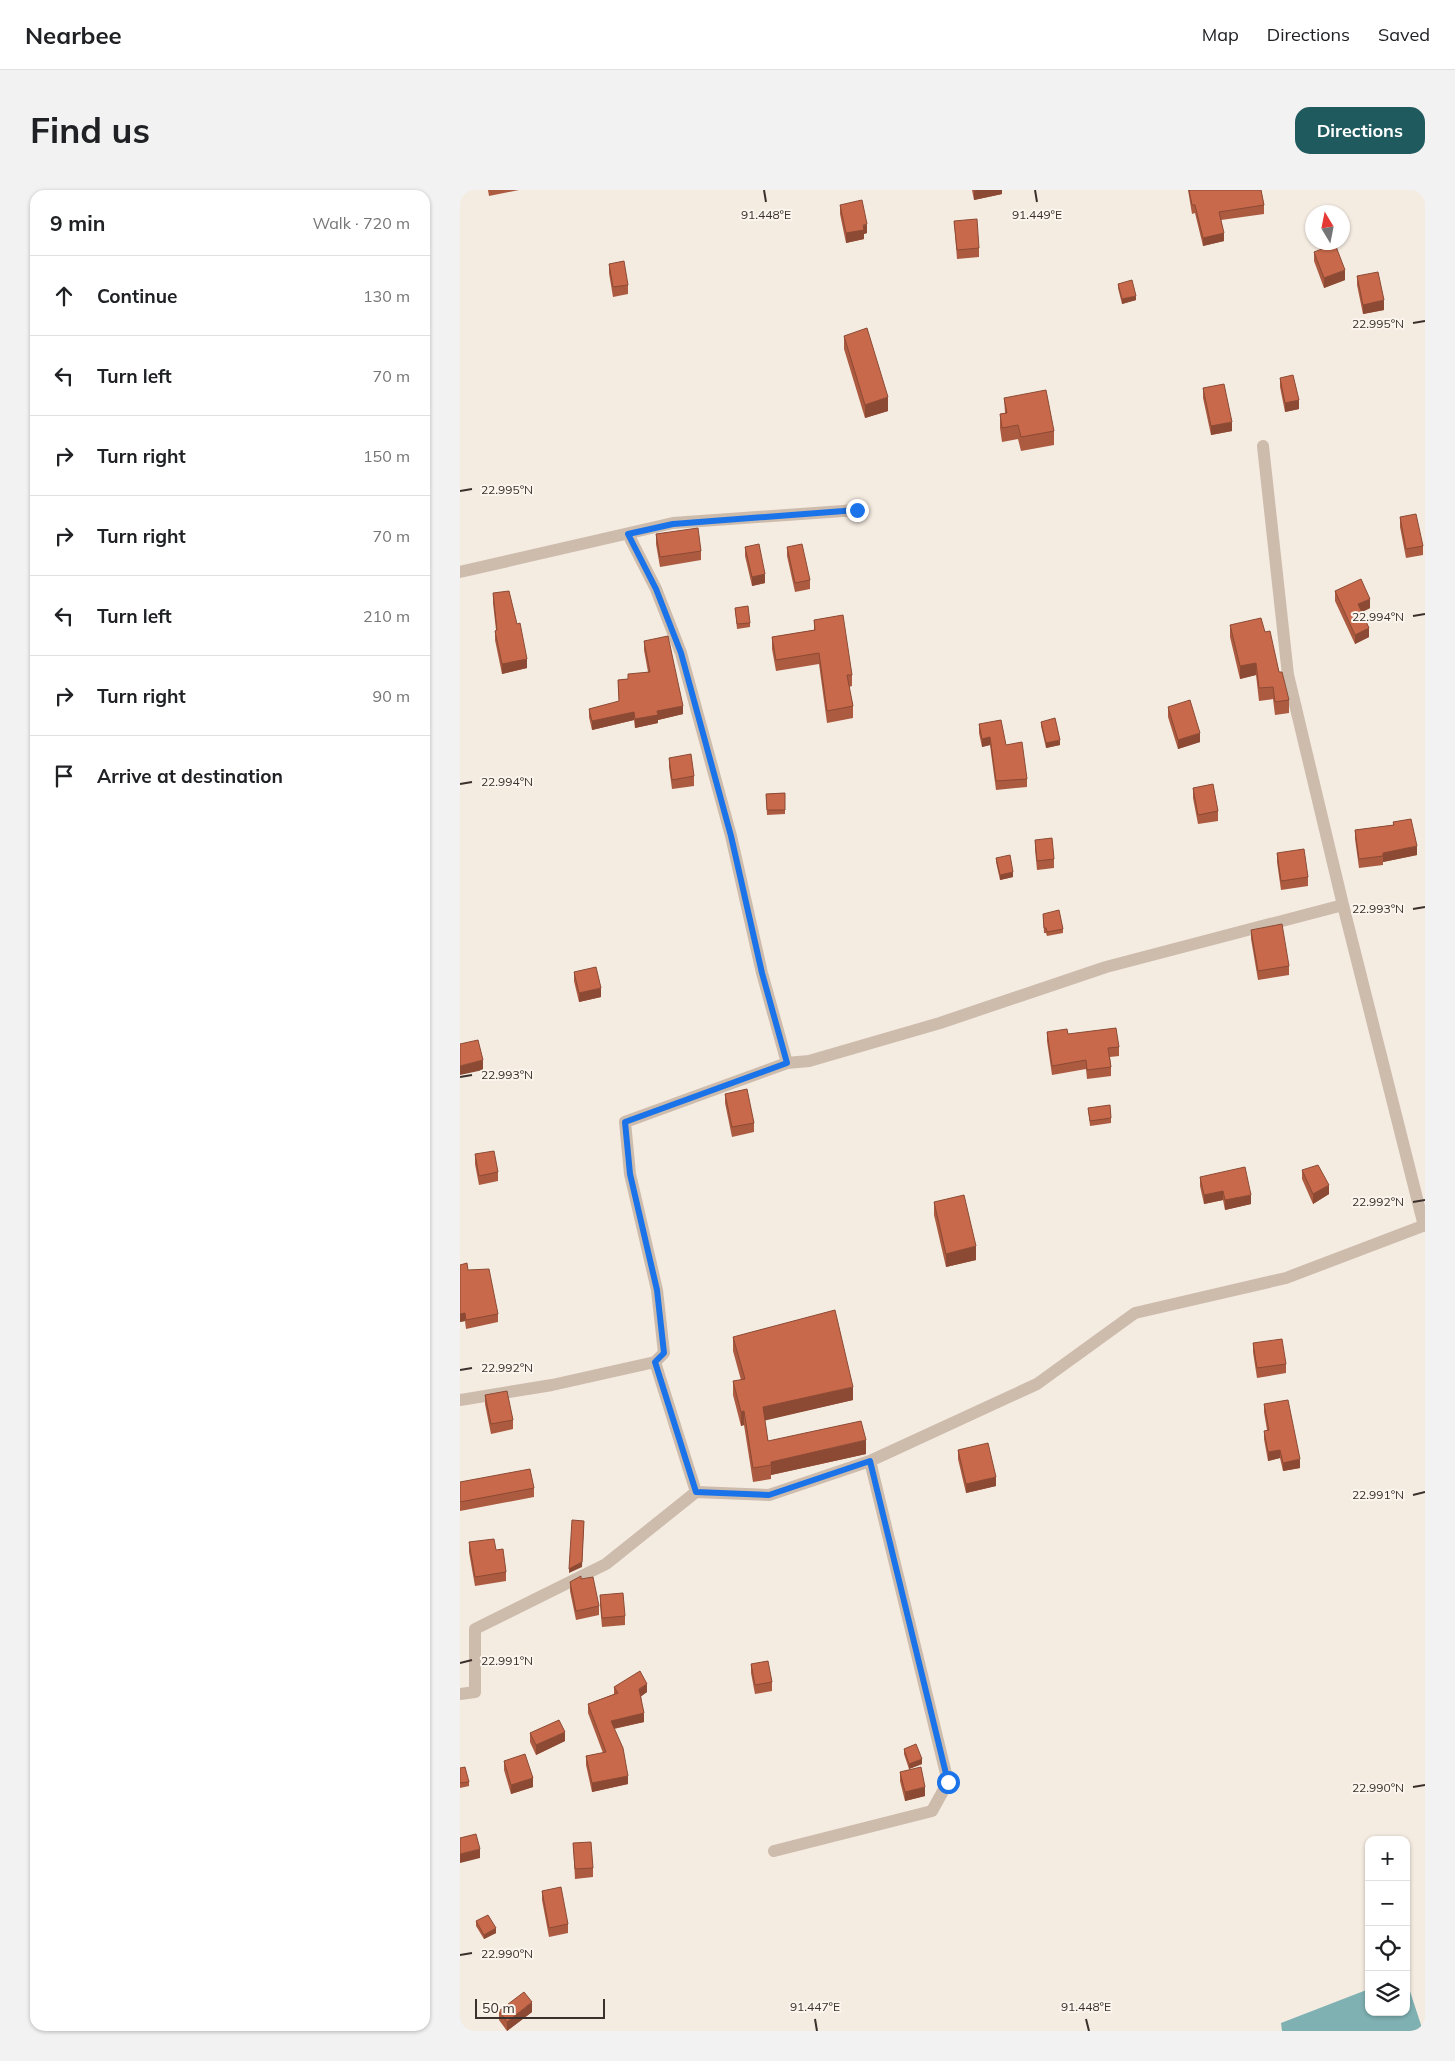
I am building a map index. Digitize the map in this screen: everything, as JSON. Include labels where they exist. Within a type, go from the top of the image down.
[{"type":"street","points":[[460,1694],[475,1692],[475,1629],[606,1564],[696,1492],[769,1495],[870,1461],[1037,1384],[1135,1313],[1286,1278],[1424,1225],[1343,906],[1288,675],[1263,446]]},
{"type":"street","points":[[460,572],[673,524],[857,510]]},
{"type":"street","points":[[628,534],[656,589],[681,653],[731,836],[762,973],[787,1063]]},
{"type":"street","points":[[460,1400],[552,1385],[655,1362],[664,1353],[657,1290],[630,1174],[625,1122],[787,1063],[809,1060],[940,1023],[1106,967],[1343,906]]},
{"type":"street","points":[[655,1362],[696,1492]]},
{"type":"street","points":[[774,1850],[932,1811],[948,1782],[870,1461]]},
{"type":"water","points":[[1365,1991],[1365,2016],[1410,2016],[1410,1991],[1423,2031],[1282,2031],[1281,2023]]},
{"type":"building","points":[[1189,190],[1261,190],[1264,205],[1219,212],[1224,233],[1203,238],[1195,205],[1192,205]]},
{"type":"building","points":[[862,200],[867,224],[863,225],[864,230],[846,233],[840,205]]},
{"type":"building","points":[[977,219],[979,248],[957,250],[954,221]]},
{"type":"building","points":[[1319,250],[1337,250],[1345,270],[1324,278],[1314,252]]},
{"type":"building","points":[[624,261],[628,285],[613,287],[609,264]]},
{"type":"building","points":[[1378,272],[1384,300],[1363,305],[1357,276]]},
{"type":"building","points":[[1132,280],[1136,296],[1122,299],[1118,284]]},
{"type":"building","points":[[867,328],[888,397],[865,405],[844,336]]},
{"type":"building","points":[[1293,375],[1299,400],[1285,403],[1280,378]]},
{"type":"building","points":[[1224,384],[1232,422],[1211,426],[1203,388]]},
{"type":"building","points":[[1046,390],[1054,431],[1021,437],[1018,425],[1002,428],[1000,414],[1007,413],[1004,398]]},
{"type":"building","points":[[1416,514],[1423,546],[1406,549],[1400,517]]},
{"type":"building","points":[[698,528],[701,551],[660,557],[656,534]]},
{"type":"building","points":[[759,544],[765,574],[752,577],[745,547]]},
{"type":"building","points":[[802,544],[810,580],[795,583],[787,547]]},
{"type":"building","points":[[1361,579],[1370,599],[1358,604],[1369,628],[1355,635],[1335,591]]},
{"type":"building","points":[[509,591],[517,624],[520,623],[527,659],[502,664],[495,631],[497,630],[493,593]]},
{"type":"building","points":[[748,606],[750,623],[737,624],[735,608]]},
{"type":"building","points":[[843,615],[852,675],[847,675],[853,706],[827,711],[819,653],[776,660],[772,637],[815,630],[814,620]]},
{"type":"building","points":[[1261,618],[1265,632],[1270,631],[1279,672],[1282,672],[1289,700],[1275,702],[1273,687],[1259,688],[1256,663],[1240,666],[1230,625]]},
{"type":"building","points":[[668,636],[683,706],[657,711],[658,715],[635,719],[634,712],[592,721],[589,709],[619,701],[618,680],[628,679],[628,674],[650,672],[644,641]]},
{"type":"building","points":[[1190,700],[1200,733],[1178,740],[1168,707]]},
{"type":"building","points":[[1055,718],[1060,740],[1046,743],[1041,722]]},
{"type":"building","points":[[1001,720],[1006,745],[1022,742],[1027,779],[996,781],[990,737],[982,739],[979,724]]},
{"type":"building","points":[[691,754],[694,776],[672,780],[669,758]]},
{"type":"building","points":[[1213,784],[1218,811],[1198,815],[1193,788]]},
{"type":"building","points":[[785,793],[785,810],[767,810],[766,794]]},
{"type":"building","points":[[1411,819],[1417,846],[1383,853],[1383,856],[1359,859],[1355,830],[1394,825],[1393,822]]},
{"type":"building","points":[[1052,838],[1054,859],[1037,861],[1035,840]]},
{"type":"building","points":[[1304,849],[1308,877],[1281,881],[1277,853]]},
{"type":"building","points":[[1010,855],[1013,872],[1000,875],[996,858]]},
{"type":"building","points":[[1059,910],[1063,929],[1047,932],[1046,928],[1044,928],[1043,914]]},
{"type":"building","points":[[1282,924],[1289,966],[1258,971],[1251,930]]},
{"type":"building","points":[[596,967],[601,988],[579,993],[574,972]]},
{"type":"building","points":[[1116,1028],[1119,1047],[1108,1048],[1111,1067],[1087,1070],[1086,1060],[1052,1066],[1047,1032],[1067,1029],[1068,1034]]},
{"type":"building","points":[[478,1040],[483,1060],[460,1066],[460,1044]]},
{"type":"building","points":[[747,1089],[754,1123],[732,1127],[725,1094]]},
{"type":"building","points":[[1110,1105],[1111,1118],[1090,1121],[1088,1108]]},
{"type":"building","points":[[494,1151],[498,1172],[479,1176],[475,1154]]},
{"type":"building","points":[[1318,1165],[1329,1185],[1313,1194],[1302,1170]]},
{"type":"building","points":[[1245,1167],[1251,1195],[1225,1200],[1223,1191],[1204,1195],[1200,1177]]},
{"type":"building","points":[[964,1195],[976,1246],[946,1254],[934,1202]]},
{"type":"building","points":[[467,1263],[468,1270],[489,1269],[498,1314],[466,1320],[465,1313],[460,1314],[460,1265]]},
{"type":"building","points":[[835,1310],[853,1387],[763,1407],[768,1441],[861,1421],[866,1440],[753,1468],[744,1411],[741,1412],[733,1381],[745,1379],[733,1337]]},
{"type":"building","points":[[1282,1339],[1286,1364],[1257,1368],[1253,1343]]},
{"type":"building","points":[[507,1391],[513,1420],[491,1424],[485,1395]]},
{"type":"building","points":[[1288,1400],[1300,1459],[1283,1463],[1280,1450],[1268,1452],[1264,1431],[1269,1430],[1264,1404]]},
{"type":"building","points":[[988,1443],[996,1477],[966,1484],[958,1450]]},
{"type":"building","points":[[530,1469],[534,1488],[460,1502],[460,1482]]},
{"type":"building","points":[[572,1520],[584,1521],[582,1562],[569,1569]]},
{"type":"building","points":[[494,1539],[496,1550],[503,1549],[506,1572],[475,1577],[469,1542]]},
{"type":"building","points":[[581,1576],[581,1579],[593,1577],[599,1606],[576,1611],[570,1582]]},
{"type":"building","points":[[623,1593],[625,1616],[602,1618],[600,1595]]},
{"type":"building","points":[[768,1661],[772,1682],[755,1685],[751,1664]]},
{"type":"building","points":[[640,1671],[647,1684],[639,1689],[644,1713],[611,1721],[623,1748],[628,1776],[592,1783],[586,1756],[606,1752],[588,1704],[618,1693],[614,1687]]},
{"type":"building","points":[[559,1720],[565,1732],[536,1745],[530,1733]]},
{"type":"building","points":[[916,1744],[922,1759],[909,1764],[904,1749]]},
{"type":"building","points":[[525,1754],[533,1778],[511,1785],[504,1761]]},
{"type":"building","points":[[465,1767],[469,1782],[460,1783],[460,1768]]},
{"type":"building","points":[[921,1767],[925,1787],[905,1792],[900,1772]]},
{"type":"building","points":[[476,1834],[480,1849],[460,1854],[460,1838]]},
{"type":"building","points":[[591,1842],[593,1868],[575,1869],[573,1843]]},
{"type":"building","points":[[561,1887],[568,1924],[549,1928],[542,1891]]},
{"type":"building","points":[[488,1915],[496,1928],[484,1935],[476,1921]]},
{"type":"building","points":[[524,1992],[532,2002],[507,2022],[499,2011]]},
{"type":"route","points":[[857,510],[673,524],[628,534],[656,589],[681,653],[731,836],[762,973],[787,1063],[625,1122],[630,1174],[657,1290],[664,1353],[655,1362],[696,1492],[769,1495],[870,1461],[948,1782]]}]
